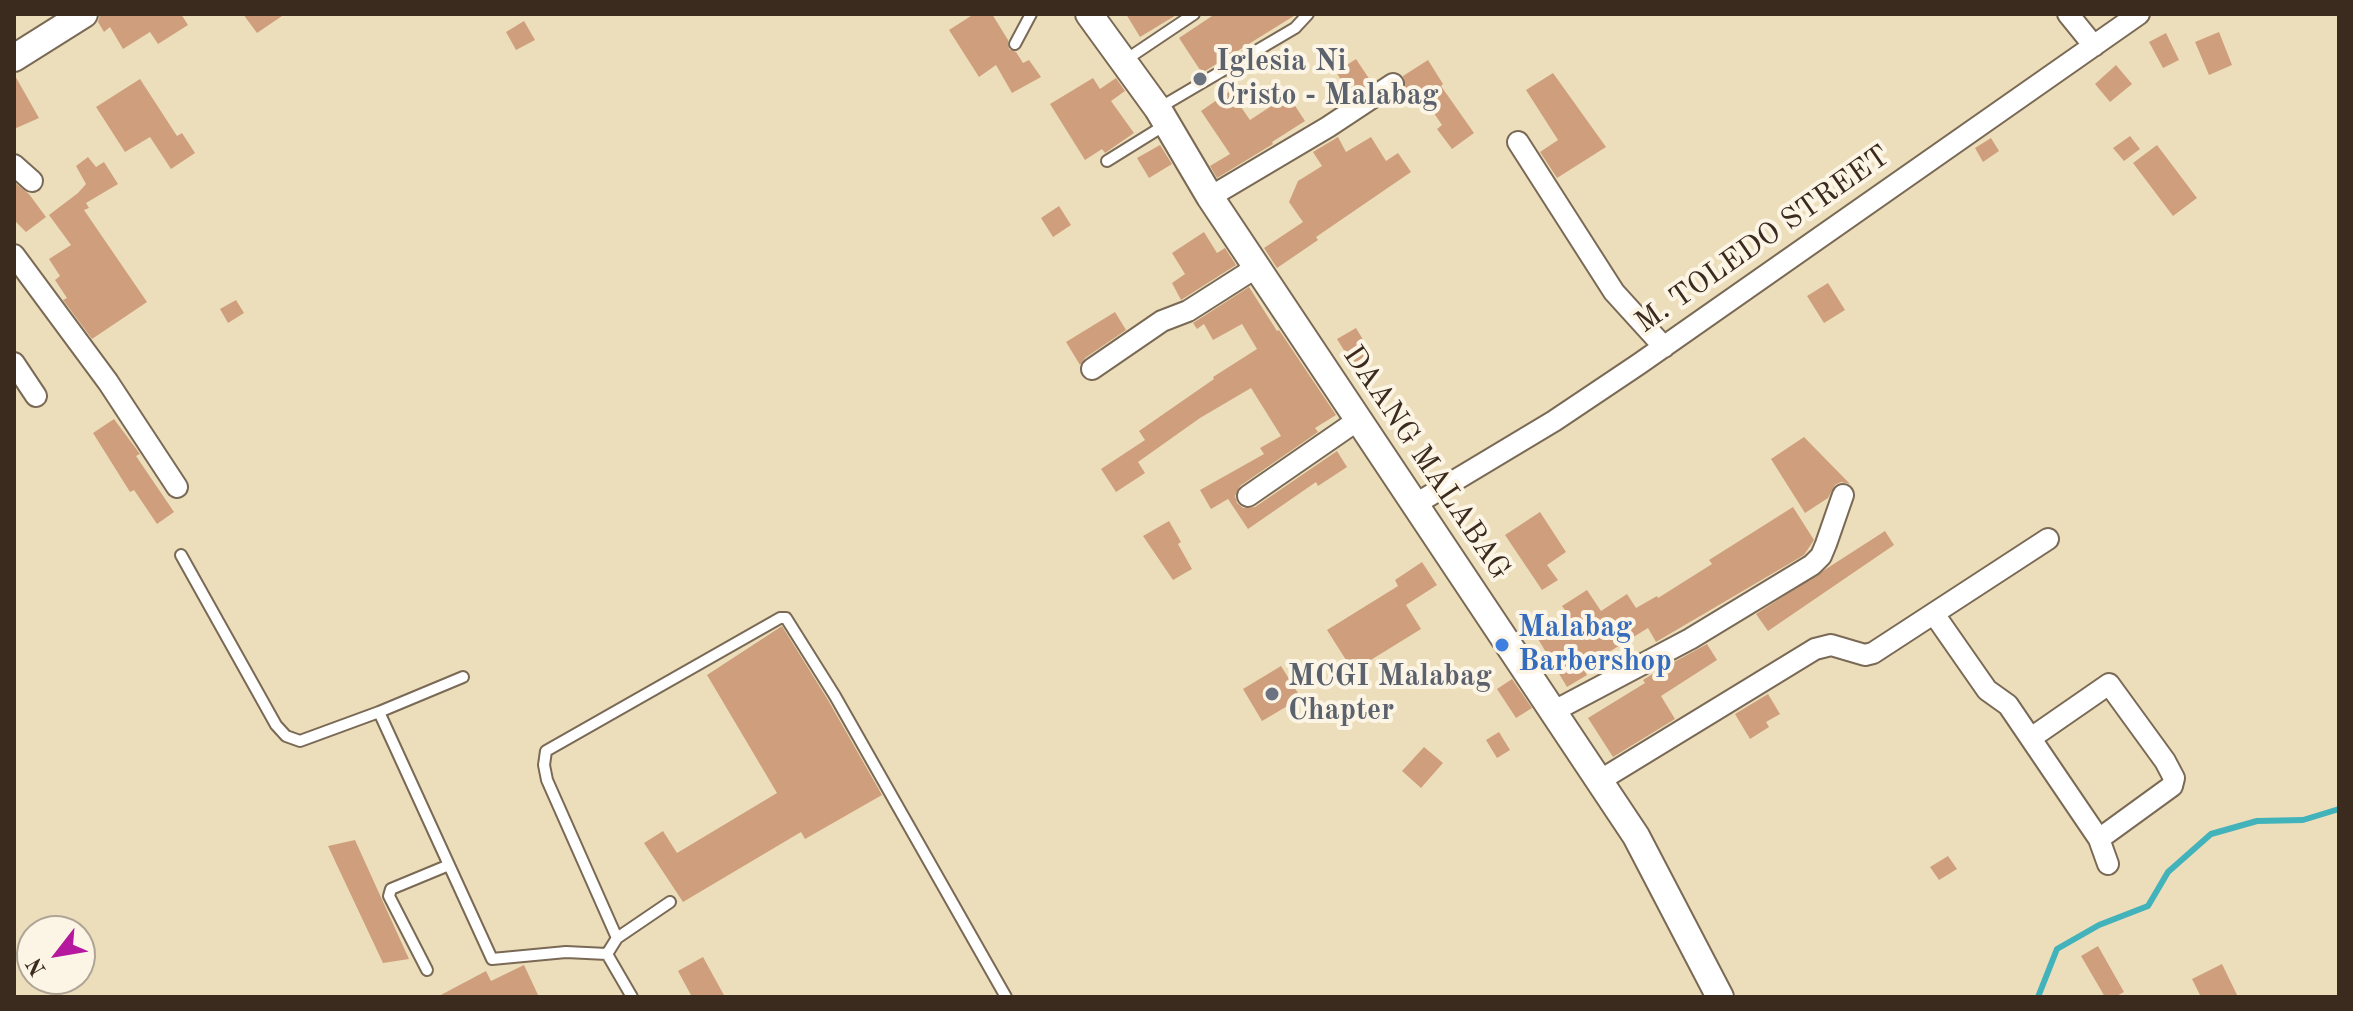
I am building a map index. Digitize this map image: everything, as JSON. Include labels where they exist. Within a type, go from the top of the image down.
[{"type":"street","points":[[14,58],[84,14]]},
{"type":"street","name":"DAANG MALABAG","points":[[1089,14],[1162,116],[1210,197],[1636,836],[1720,997]]},
{"type":"street","points":[[2068,14],[2094,46]]},
{"type":"street","name":"M. TOLEDO STREET","points":[[1414,505],[1554,421],[1664,347],[2139,14]]},
{"type":"street","points":[[1210,197],[1328,127],[1393,84]]},
{"type":"street","points":[[1518,142],[1614,292],[1664,347]]},
{"type":"street","points":[[14,165],[32,181]]},
{"type":"street","points":[[14,255],[108,382],[177,487]]},
{"type":"street","points":[[1092,369],[1162,321],[1188,311],[1257,267]]},
{"type":"street","points":[[14,363],[36,396]]},
{"type":"street","points":[[1248,496],[1358,420]]},
{"type":"street","points":[[1554,711],[1690,639],[1812,565],[1821,556],[1843,495]]},
{"type":"street","points":[[1599,781],[1815,649],[1831,645],[1865,655],[1873,653],[2048,539]]},
{"type":"street","points":[[1934,614],[1987,690],[2008,705],[2031,738],[2099,839],[2108,864]]},
{"type":"street","points":[[2031,738],[2109,684],[2165,761],[2174,778],[2168,791],[2099,839]]},
{"type":"lane","points":[[1015,44],[1031,14]]},
{"type":"lane","points":[[1124,61],[1194,14]]},
{"type":"lane","points":[[1107,161],[1162,116],[1295,28],[1308,14]]},
{"type":"lane","points":[[181,555],[276,725],[286,736],[300,741],[463,677]]},
{"type":"lane","points":[[617,938],[547,780],[544,765],[546,751],[780,618],[786,618],[835,696],[1006,997]]},
{"type":"lane","points":[[379,712],[492,959],[566,952],[607,954]]},
{"type":"lane","points":[[427,970],[389,896],[391,889],[449,865]]},
{"type":"lane","points":[[607,954],[617,938],[670,902]]},
{"type":"lane","points":[[607,954],[632,997]]},
{"type":"building","points":[[100,14],[181,14],[188,25],[158,44],[150,32],[123,49],[110,27],[104,32],[98,22]]},
{"type":"building","points":[[243,14],[285,14],[257,33]]},
{"type":"building","points":[[974,14],[992,14],[1008,40],[1009,49],[1016,52],[1023,63],[1029,60],[1041,77],[1012,93],[996,65],[979,77],[949,30]]},
{"type":"building","points":[[1126,14],[1178,14],[1140,37]]},
{"type":"building","points":[[1215,14],[1297,14],[1202,73],[1179,38]]},
{"type":"building","points":[[524,21],[535,40],[516,50],[506,32]]},
{"type":"building","points":[[2219,32],[2232,65],[2209,75],[2195,42]]},
{"type":"building","points":[[2166,33],[2179,60],[2163,68],[2149,42]]},
{"type":"building","points":[[1356,59],[1372,83],[1351,96],[1336,72]]},
{"type":"building","points":[[1428,60],[1443,84],[1441,86],[1474,133],[1452,149],[1437,129],[1442,125],[1423,97],[1414,103],[1405,89],[1403,76]]},
{"type":"building","points":[[2116,65],[2132,84],[2110,102],[2095,84]]},
{"type":"building","points":[[1553,73],[1606,147],[1557,178],[1540,152],[1558,140],[1526,90]]},
{"type":"building","points":[[14,74],[39,118],[14,129]]},
{"type":"building","points":[[1093,78],[1100,89],[1116,78],[1125,91],[1111,101],[1134,133],[1105,153],[1102,149],[1085,160],[1050,104]]},
{"type":"building","points":[[140,79],[177,136],[182,133],[195,153],[171,169],[150,137],[125,152],[96,107]]},
{"type":"building","points":[[1230,91],[1250,120],[1288,95],[1305,121],[1217,178],[1210,166],[1230,154],[1201,111]]},
{"type":"building","points":[[2130,136],[2140,149],[2124,161],[2113,148]]},
{"type":"building","points":[[1338,137],[1346,152],[1371,137],[1386,161],[1398,153],[1411,172],[1316,237],[1318,240],[1277,268],[1264,248],[1303,222],[1289,202],[1298,181],[1322,166],[1313,152]]},
{"type":"building","points":[[1991,138],[1999,151],[1983,162],[1975,148]]},
{"type":"building","points":[[1160,145],[1172,164],[1149,178],[1137,158]]},
{"type":"building","points":[[2157,145],[2197,198],[2173,216],[2133,163]]},
{"type":"building","points":[[88,157],[96,167],[104,162],[118,184],[86,203],[89,208],[84,210],[147,302],[92,339],[63,300],[67,298],[55,280],[60,276],[49,259],[71,245],[49,215],[86,184],[76,166]]},
{"type":"building","points":[[14,182],[29,194],[46,217],[26,232],[14,220]]},
{"type":"building","points":[[1059,206],[1071,225],[1053,237],[1041,218]]},
{"type":"building","points":[[1204,232],[1217,253],[1225,248],[1236,265],[1181,300],[1172,283],[1185,274],[1172,253]]},
{"type":"building","points":[[1828,283],[1845,310],[1824,323],[1807,296]]},
{"type":"building","points":[[1249,287],[1336,415],[1315,428],[1318,432],[1240,486],[1235,496],[1237,503],[1243,508],[1255,507],[1337,451],[1347,467],[1318,486],[1316,482],[1248,529],[1228,499],[1211,509],[1200,490],[1264,454],[1260,448],[1281,436],[1251,388],[1200,418],[1138,462],[1145,473],[1116,492],[1101,469],[1145,440],[1139,431],[1257,349],[1242,324],[1213,340],[1204,324],[1197,329],[1193,323]]},
{"type":"building","points":[[236,300],[244,313],[228,323],[220,309]]},
{"type":"building","points":[[1115,312],[1126,330],[1085,358],[1080,365],[1066,342]]},
{"type":"building","points":[[1356,328],[1371,353],[1353,365],[1337,339]]},
{"type":"building","points":[[114,419],[140,454],[136,456],[174,512],[157,524],[134,490],[130,492],[93,433]]},
{"type":"building","points":[[1804,437],[1850,484],[1841,482],[1835,485],[1828,498],[1805,513],[1771,459]]},
{"type":"building","points":[[1793,507],[1814,540],[1804,555],[1656,642],[1648,628],[1583,668],[1587,675],[1567,687],[1538,639],[1571,619],[1562,606],[1587,590],[1601,611],[1627,594],[1636,608],[1712,564],[1709,560]]},
{"type":"building","points":[[1540,512],[1566,552],[1547,565],[1558,580],[1542,590],[1505,535]]},
{"type":"building","points":[[1169,521],[1192,569],[1173,580],[1143,536]]},
{"type":"building","points":[[1885,531],[1894,545],[1768,631],[1756,614]]},
{"type":"building","points":[[1422,562],[1437,585],[1406,605],[1421,629],[1353,671],[1327,630],[1398,586],[1395,580]]},
{"type":"building","points":[[782,626],[882,795],[805,839],[801,832],[683,902],[644,843],[663,831],[677,853],[777,793],[707,675]]},
{"type":"building","points":[[1707,644],[1717,660],[1661,696],[1675,719],[1613,757],[1588,718],[1645,683],[1643,680],[1654,673]]},
{"type":"building","name":"MCGI Malabag Chapter","points":[[1281,666],[1301,698],[1262,721],[1243,689]]},
{"type":"building","points":[[1512,679],[1532,708],[1516,718],[1497,689]]},
{"type":"building","points":[[1768,694],[1780,714],[1766,722],[1769,727],[1750,739],[1735,714]]},
{"type":"building","points":[[1499,732],[1510,750],[1497,758],[1486,740]]},
{"type":"building","points":[[1424,747],[1443,763],[1421,788],[1402,771]]},
{"type":"building","points":[[355,840],[409,959],[383,963],[328,846]]},
{"type":"building","points":[[1948,856],[1957,869],[1939,880],[1930,867]]},
{"type":"building","points":[[2098,946],[2124,992],[2115,997],[2105,997],[2081,956]]},
{"type":"building","points":[[703,957],[725,997],[692,997],[678,971]]},
{"type":"building","points":[[2222,964],[2238,997],[2201,997],[2192,979]]},
{"type":"building","points":[[524,965],[539,997],[437,997],[486,971],[491,981]]},
{"type":"waterway","points":[[2038,997],[2057,949],[2099,925],[2148,906],[2168,872],[2211,834],[2257,821],[2303,820],[2339,809]]},
{"type":"place","name":"Iglesia Ni Cristo - Malabag","points":[[1200,79]]},
{"type":"place","name":"Malabag Barbershop","points":[[1502,645]]},
{"type":"place","name":"MCGI Malabag Chapter","points":[[1272,694]]}]
